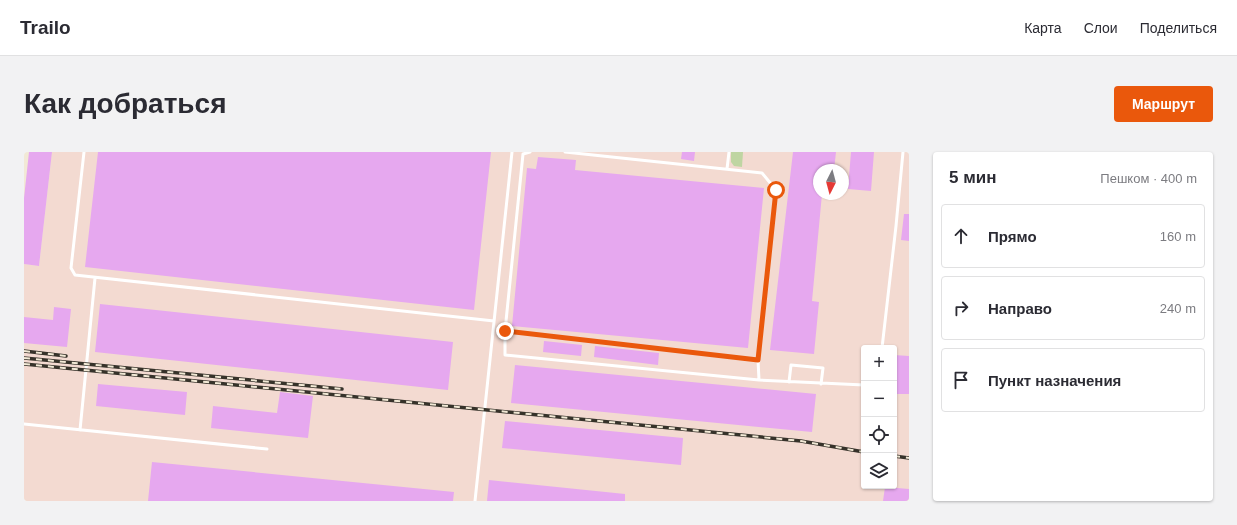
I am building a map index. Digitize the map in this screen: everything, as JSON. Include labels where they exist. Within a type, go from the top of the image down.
[{"type":"lane","points":[[84,152],[71,268],[75,275],[494,321]]},
{"type":"lane","points":[[475,501],[512,152]]},
{"type":"lane","points":[[530,152],[523,154],[505,331],[506,355],[759,380],[861,385]]},
{"type":"lane","points":[[565,152],[762,173],[776,190],[758,360],[759,380]]},
{"type":"lane","points":[[727,170],[729,152]]},
{"type":"lane","points":[[882,345],[903,152]]},
{"type":"lane","points":[[80,430],[95,278]]},
{"type":"lane","points":[[505,331],[758,360]]},
{"type":"lane","points":[[789,382],[791,365],[823,368],[821,384]]},
{"type":"lane","points":[[24,424],[267,449]]},
{"type":"shaded area","points":[[52,152],[909,152],[909,501],[24,501],[24,264],[39,266]]},
{"type":"green space","points":[[731,152],[743,152],[742,167],[734,166],[731,162]]},
{"type":"building","points":[[29,152],[52,152],[39,266],[24,264],[24,198]]},
{"type":"building","points":[[98,152],[491,152],[474,310],[85,267]]},
{"type":"building","points":[[682,152],[695,152],[694,161],[681,159]]},
{"type":"building","points":[[793,152],[836,152],[835,164],[813,164],[813,200],[821,200],[812,301],[819,302],[814,354],[770,350]]},
{"type":"building","points":[[851,152],[874,152],[871,191],[849,189]]},
{"type":"building","points":[[538,157],[576,160],[575,170],[764,188],[748,348],[512,326],[527,168],[536,169]]},
{"type":"building","points":[[904,214],[909,214],[909,241],[901,240]]},
{"type":"building","points":[[100,304],[453,342],[448,390],[95,352]]},
{"type":"building","points":[[54,307],[71,309],[67,347],[24,343],[24,317],[53,320]]},
{"type":"building","points":[[544,341],[582,345],[581,356],[543,352]]},
{"type":"building","points":[[595,346],[659,353],[658,365],[594,357]]},
{"type":"building","points":[[897,355],[909,356],[909,394],[897,394]]},
{"type":"building","points":[[515,365],[816,394],[812,432],[511,403]]},
{"type":"building","points":[[98,384],[187,392],[185,415],[96,406]]},
{"type":"building","points":[[280,392],[313,396],[308,438],[211,428],[213,406],[277,413]]},
{"type":"building","points":[[505,421],[683,438],[681,465],[502,448]]},
{"type":"building","points":[[152,462],[454,492],[453,501],[148,501]]},
{"type":"building","points":[[489,480],[625,494],[625,501],[487,501]]},
{"type":"building","points":[[885,489],[909,489],[909,501],[883,501]]},
{"type":"railway","points":[[24,351],[66,356]]},
{"type":"railway","points":[[24,358],[342,389]]},
{"type":"railway","points":[[24,364],[801,441],[861,451]]},
{"type":"railway","points":[[897,456],[909,458]]},
{"type":"route","points":[[505,331],[758,360],[776,190]]}]
